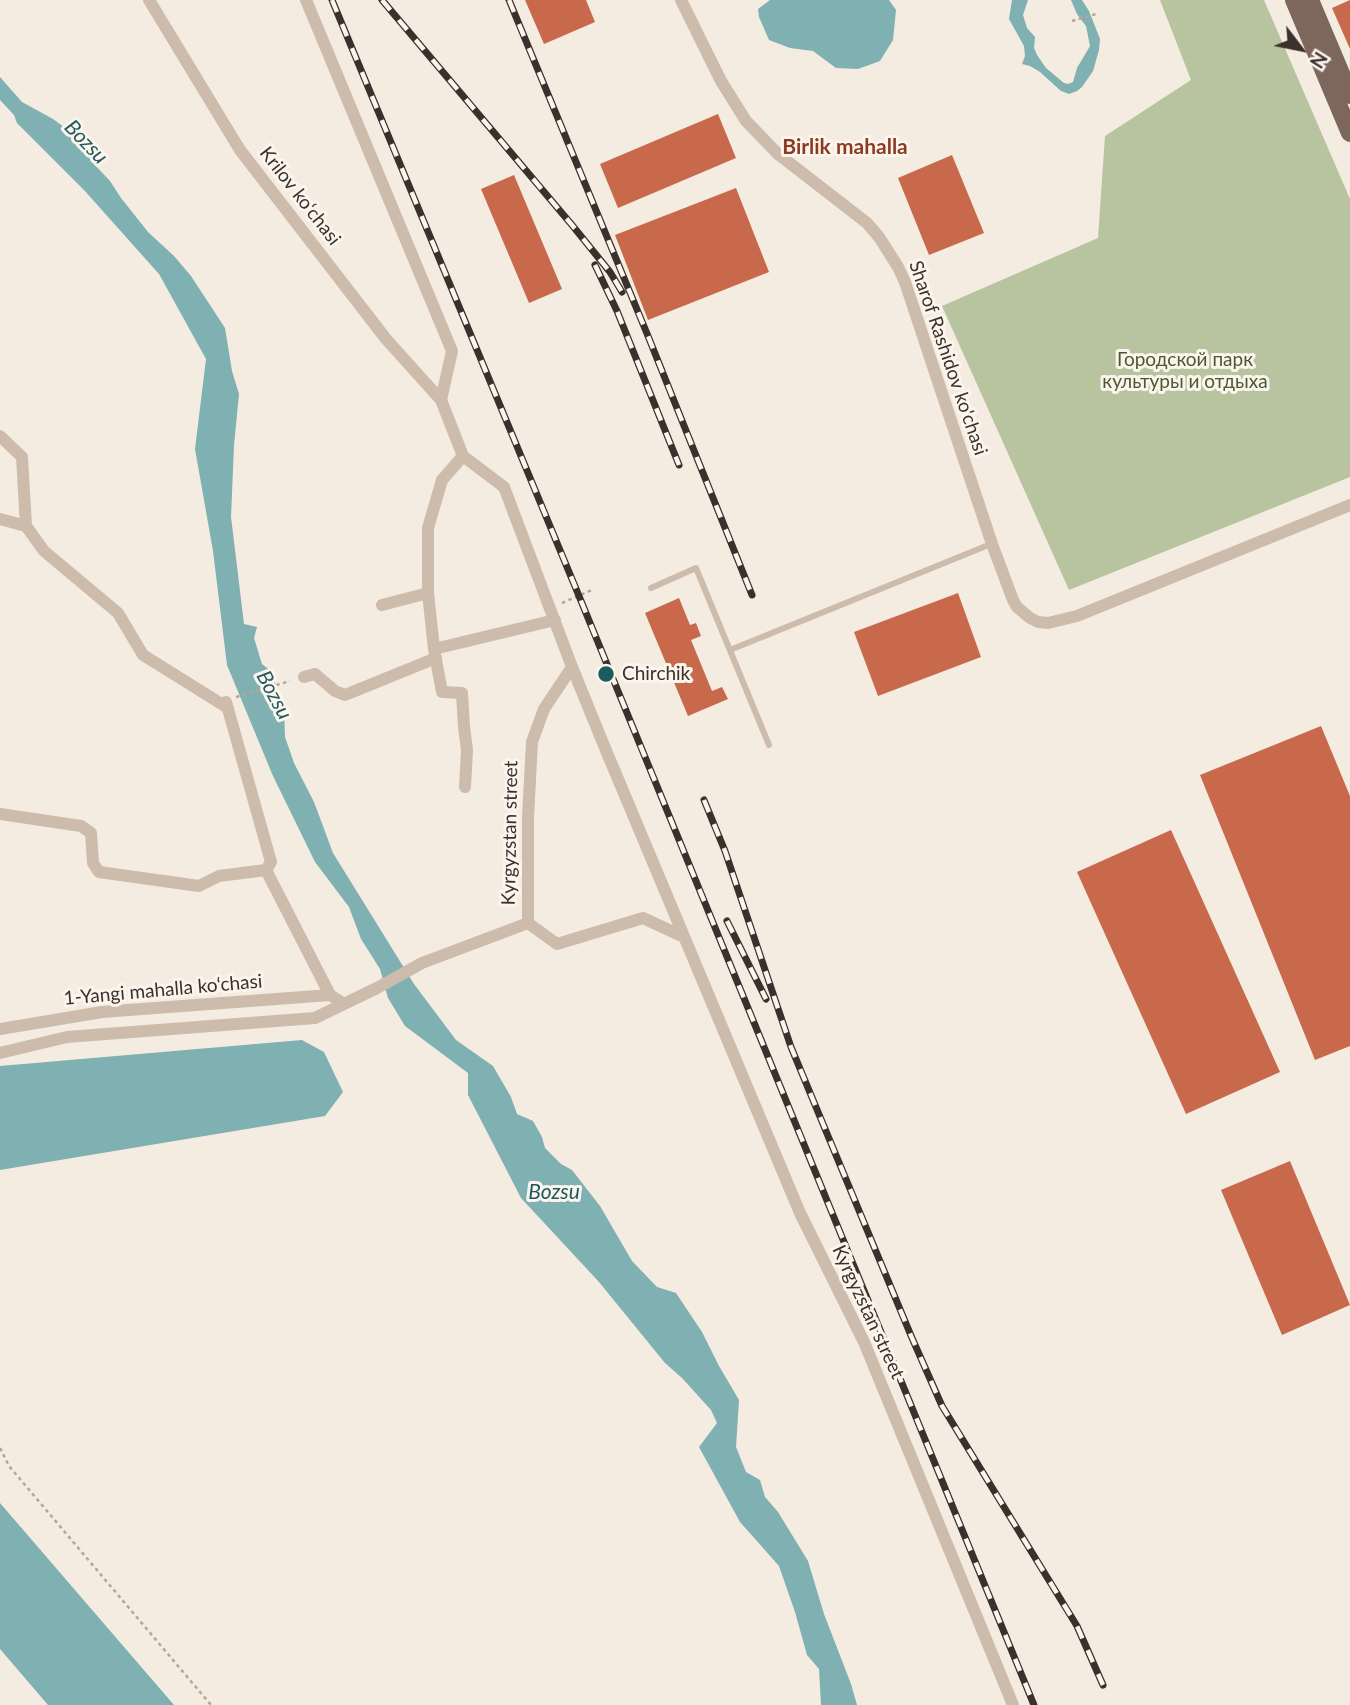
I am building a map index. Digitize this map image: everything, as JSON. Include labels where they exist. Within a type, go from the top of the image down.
[{"type":"main road","points":[[1294,0],[1350,133]]},
{"type":"main road","points":[[1310,0],[1350,95]]},
{"type":"street","name":"Krilov ko‘chasi","points":[[149,0],[240,150],[386,340],[441,400]]},
{"type":"street","points":[[306,0],[452,351],[441,400],[463,456],[442,480],[428,528],[428,593],[442,692],[462,694],[467,750],[465,787]]},
{"type":"street","name":"Sharof Rashidov ko'chasi","points":[[681,0],[721,81],[746,121],[778,154],[867,223],[893,259],[905,282],[992,544],[1013,600],[1023,613],[1038,622],[1059,621],[1350,505]]},
{"type":"street","points":[[0,436],[23,457],[26,526],[44,551],[118,614],[143,656],[227,705],[271,862],[266,870]]},
{"type":"street","name":"Kyrgyzstan street","points":[[463,456],[504,487],[572,667],[684,937],[800,1213],[864,1342],[1013,1705]]},
{"type":"street","points":[[0,519],[26,526]]},
{"type":"street","points":[[382,605],[428,593]]},
{"type":"street","points":[[303,677],[315,674],[335,691],[345,695],[435,654],[553,614]]},
{"type":"street","name":"Kyrgyzstan street","points":[[572,667],[544,709],[532,742],[527,817],[528,923],[557,944],[643,918],[684,937]]},
{"type":"street","points":[[0,814],[81,826],[91,833],[93,863],[99,872],[199,886],[219,876],[266,870]]},
{"type":"street","points":[[266,870],[330,995],[344,1004]]},
{"type":"street","points":[[0,1053],[67,1037],[315,1017],[422,963],[528,923]]},
{"type":"street","name":"1-Yangi mahalla ko‘chasi","points":[[0,1029],[102,1012],[330,995]]},
{"type":"lane","points":[[730,650],[992,544]]},
{"type":"lane","points":[[651,588],[696,568],[769,745]]},
{"type":"path","points":[[1072,20],[1096,13]]},
{"type":"path","points":[[553,614],[594,589]]},
{"type":"path","points":[[227,705],[303,677]]},
{"type":"path","points":[[0,1448],[9,1466],[211,1705]]},
{"type":"green space","name":"Городской парк культуры и отдыха","points":[[1160,0],[1264,0],[1350,199],[1350,477],[1069,590],[942,306],[1098,238],[1105,136],[1191,80]]},
{"type":"water","points":[[770,0],[889,0],[896,10],[893,40],[880,61],[858,69],[836,68],[813,51],[790,48],[769,40],[758,9]]},
{"type":"water","points":[[1012,0],[1028,0],[1023,15],[1027,28],[1035,37],[1034,48],[1037,55],[1046,68],[1068,84],[1073,82],[1077,68],[1090,46],[1086,26],[1071,0],[1082,0],[1100,39],[1093,71],[1077,91],[1069,94],[1061,91],[1040,72],[1022,64],[1024,46],[1009,19]]},
{"type":"water","name":"Bozsu","points":[[0,77],[22,102],[53,119],[79,138],[93,163],[148,232],[191,276],[225,328],[239,394],[231,517],[244,624],[257,627],[254,638],[262,664],[271,671],[284,708],[285,737],[333,853],[414,984],[456,1040],[493,1066],[511,1097],[517,1114],[533,1121],[545,1148],[561,1164],[572,1170],[600,1206],[632,1261],[657,1287],[676,1293],[702,1332],[739,1400],[736,1447],[746,1472],[760,1480],[765,1497],[778,1512],[808,1561],[857,1705],[821,1705],[819,1669],[807,1655],[779,1566],[740,1522],[699,1447],[717,1423],[711,1410],[665,1363],[599,1282],[521,1198],[468,1095],[468,1073],[405,1026],[388,998],[380,969],[361,939],[349,907],[315,862],[273,776],[227,665],[213,551],[195,449],[206,359],[159,274],[84,190],[17,123],[14,115],[0,100]]},
{"type":"water","points":[[302,1040],[324,1052],[343,1092],[325,1116],[0,1170],[0,1066]]},
{"type":"water","points":[[0,1503],[174,1705],[48,1705],[0,1649]]},
{"type":"building","points":[[525,0],[586,0],[595,22],[544,44]]},
{"type":"building","points":[[1350,0],[1350,49],[1332,8]]},
{"type":"building","points":[[718,114],[736,158],[618,208],[600,164]]},
{"type":"building","points":[[952,155],[984,233],[929,255],[898,178]]},
{"type":"building","points":[[514,175],[562,289],[529,303],[481,189]]},
{"type":"building","points":[[736,188],[769,272],[648,320],[615,235]]},
{"type":"building","points":[[958,593],[981,657],[878,696],[854,632]]},
{"type":"building","points":[[679,598],[690,625],[696,623],[701,636],[691,640],[712,691],[722,687],[728,699],[688,716],[645,613]]},
{"type":"building","points":[[1321,726],[1350,796],[1350,1046],[1315,1060],[1200,775]]},
{"type":"building","points":[[1171,830],[1280,1072],[1186,1114],[1077,872]]},
{"type":"building","points":[[1290,1161],[1350,1305],[1282,1335],[1221,1190]]},
{"type":"railway","points":[[332,0],[1034,1705]]},
{"type":"railway","points":[[382,0],[572,225],[610,272],[622,292]]},
{"type":"railway","points":[[509,0],[752,595]]},
{"type":"railway","points":[[595,265],[617,311],[679,465]]},
{"type":"railway","points":[[704,800],[725,851],[791,1047],[942,1406],[1077,1626],[1103,1685]]},
{"type":"railway","points":[[727,921],[766,999]]},
{"type":"place","name":"Chirchik","points":[[606,674]]},
{"type":"district","name":"Birlik mahalla","points":[[845,147]]}]
